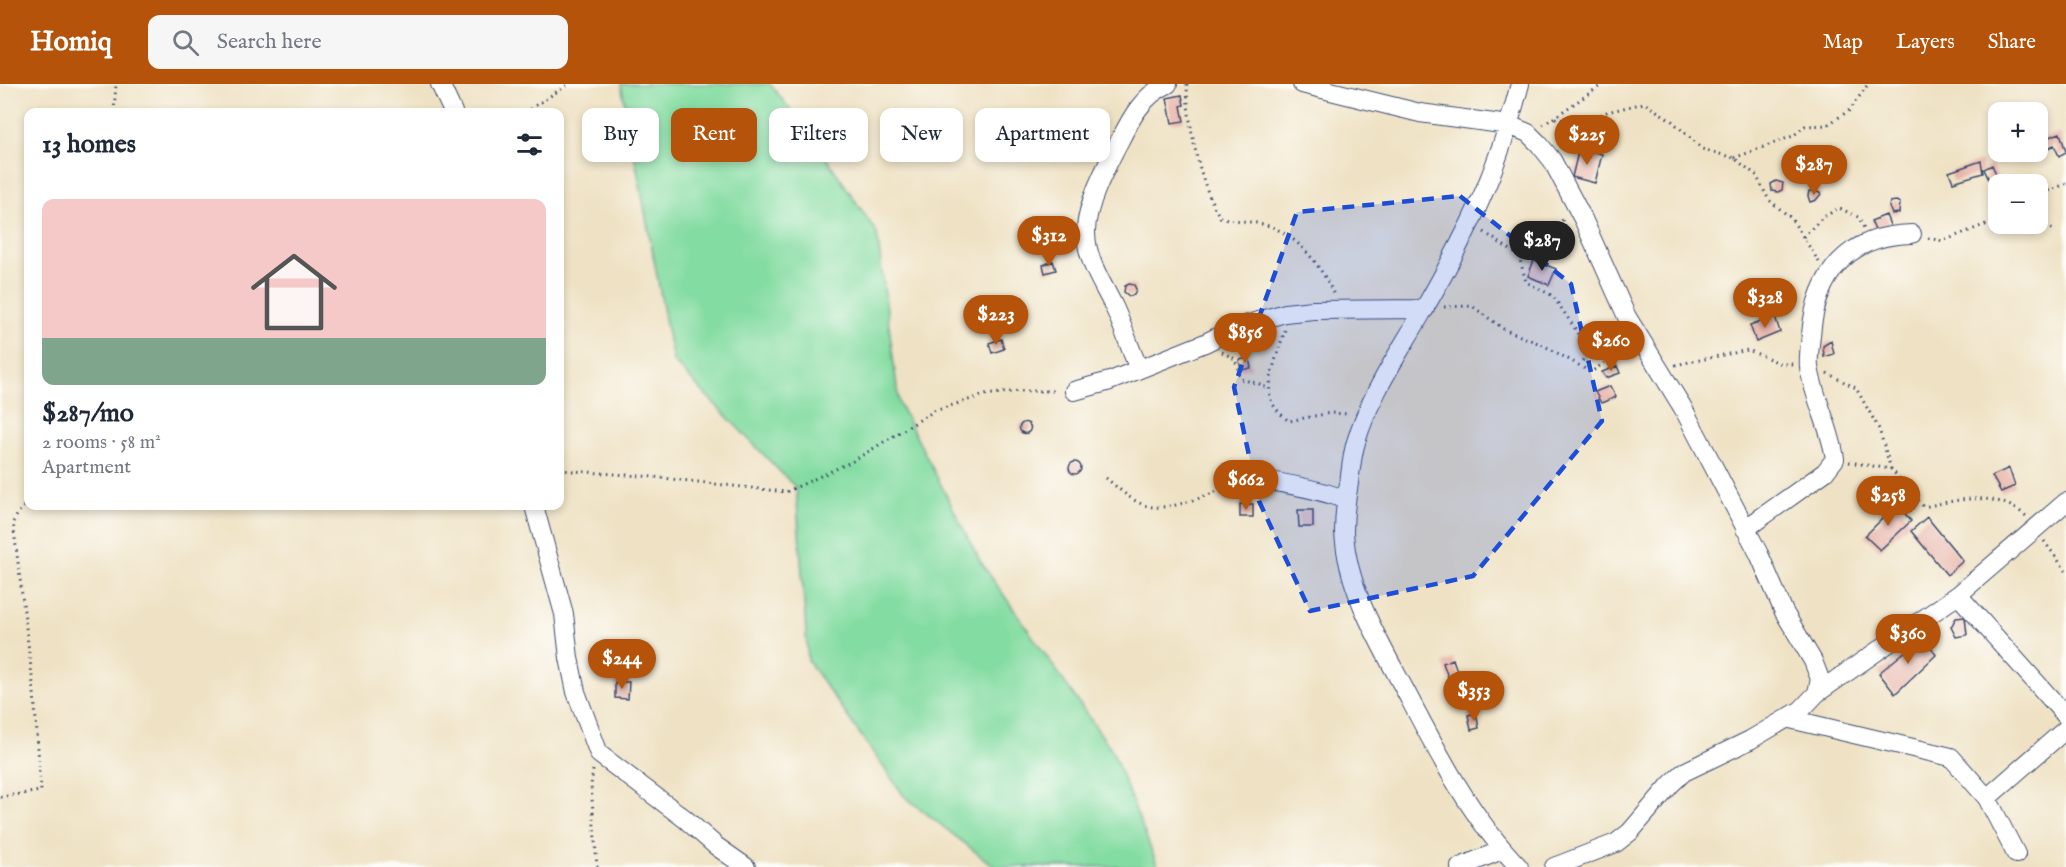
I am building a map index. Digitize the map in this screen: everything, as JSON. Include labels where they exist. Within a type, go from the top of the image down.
[{"type":"street","points":[[440,84],[451,108]]},
{"type":"street","points":[[1139,369],[1115,308],[1094,267],[1086,232],[1093,199],[1132,116],[1153,90],[1168,84]]},
{"type":"street","points":[[1302,84],[1420,112],[1509,125],[1528,133],[1552,160],[1574,201],[1619,300],[1683,408],[1759,554],[1784,612],[1813,661],[1820,679],[1817,693]]},
{"type":"street","points":[[1519,867],[1502,850],[1451,774],[1390,663],[1350,570],[1346,542],[1346,501],[1356,442],[1366,417],[1388,370],[1425,309],[1470,223],[1509,125],[1520,84]]},
{"type":"street","points":[[1745,529],[1825,472],[1835,459],[1816,397],[1809,364],[1812,324],[1818,299],[1831,271],[1848,254],[1871,239],[1892,234],[1911,234]]},
{"type":"street","points":[[1074,391],[1110,381],[1205,343],[1235,328],[1284,313],[1313,310],[1425,309]]},
{"type":"street","points":[[1264,480],[1328,493],[1346,501]]},
{"type":"street","points":[[1554,867],[1616,843],[1630,832],[1684,772],[1790,719],[1802,710],[1817,693],[1958,595],[2066,502]]},
{"type":"street","points":[[535,510],[564,614],[576,692],[599,754],[746,867]]},
{"type":"street","points":[[1958,595],[2066,716]]},
{"type":"street","points":[[1790,719],[1951,757],[1987,798],[2016,854]]},
{"type":"street","points":[[1987,798],[2066,729]]},
{"type":"street","points":[[1460,867],[1502,850]]},
{"type":"path","points":[[114,108],[116,84]]},
{"type":"path","points":[[531,108],[569,84]]},
{"type":"path","points":[[1187,84],[1192,129],[1206,189],[1220,217],[1236,222],[1261,224],[1284,231],[1303,249],[1327,279],[1340,311]]},
{"type":"path","points":[[1528,133],[1555,118],[1603,84]]},
{"type":"path","points":[[1734,158],[1793,136],[1806,126],[1827,125],[1850,110],[1868,84]]},
{"type":"path","points":[[1555,118],[1580,124],[1607,112],[1644,103],[1671,120],[1702,149],[1734,158],[1756,175],[1769,200],[1791,218],[1820,264],[1831,271]]},
{"type":"path","points":[[2048,191],[2066,184]]},
{"type":"path","points":[[1470,223],[1519,255],[1538,255],[1574,201]]},
{"type":"path","points":[[1803,237],[1822,218],[1839,208],[1858,217],[1871,239]]},
{"type":"path","points":[[1911,234],[1943,241],[1988,223]]},
{"type":"path","points":[[1984,225],[2055,229]]},
{"type":"path","points":[[1519,255],[1526,282],[1552,296],[1575,330],[1587,354],[1580,364]]},
{"type":"path","points":[[1425,309],[1472,306],[1505,330],[1543,345],[1591,372],[1612,357],[1648,350]]},
{"type":"path","points":[[1284,313],[1286,327],[1269,389],[1271,400],[1282,415],[1289,421],[1330,413],[1366,417]]},
{"type":"path","points":[[1205,343],[1235,359],[1241,380],[1269,389]]},
{"type":"path","points":[[564,471],[654,477],[786,492],[853,461],[934,411],[984,396],[1019,391],[1074,391]]},
{"type":"path","points":[[1835,459],[1892,469],[1924,507],[1966,499],[1993,499],[2025,514],[2066,571]]},
{"type":"path","points":[[1106,478],[1133,500],[1145,506],[1156,507],[1209,495],[1246,480],[1264,480]]},
{"type":"path","points":[[0,798],[41,791],[34,692],[12,522],[24,506]]},
{"type":"path","points":[[597,867],[591,785],[594,763],[599,754]]},
{"type":"highlighted area","points":[[1460,196],[1571,284],[1602,421],[1473,576],[1310,611],[1259,501],[1234,387],[1297,212]]},
{"type":"green space","points":[[621,84],[770,84],[789,108],[769,108],[769,162],[829,162],[877,233],[899,403],[980,561],[1112,750],[1158,867],[995,867],[904,796],[808,661],[796,488],[673,361],[636,162],[659,162],[659,108],[626,108]]},
{"type":"building","points":[[1182,95],[1184,105],[1181,106],[1184,121],[1172,123],[1167,98]]},
{"type":"building","points":[[2060,133],[2066,152],[2059,156],[2054,145],[2048,148],[2048,137]]},
{"type":"building","points":[[1579,148],[1602,154],[1595,183],[1572,177]]},
{"type":"building","points":[[1804,149],[1815,163],[1805,172],[1793,157]]},
{"type":"building","points":[[1981,161],[1983,173],[1953,182],[1949,172]]},
{"type":"building","points":[[1992,165],[1996,174],[1988,174],[1988,178],[1984,169]]},
{"type":"building","points":[[1776,181],[1783,183],[1782,190],[1778,192],[1772,191],[1771,184]]},
{"type":"building","points":[[1809,191],[1821,194],[1816,200],[1810,202]]},
{"type":"building","points":[[1890,202],[1900,203],[1899,213],[1892,214],[1889,207]]},
{"type":"building","points":[[1886,215],[1892,230],[1877,235],[1871,221]]},
{"type":"building","points":[[1534,260],[1556,269],[1549,285],[1528,276]]},
{"type":"building","points":[[1053,261],[1056,270],[1045,273],[1043,265]]},
{"type":"building","points":[[1134,285],[1136,289],[1134,295],[1129,296],[1124,292],[1125,286]]},
{"type":"building","points":[[1775,316],[1780,332],[1756,342],[1750,325]]},
{"type":"building","points":[[1001,339],[1004,349],[992,353],[989,343]]},
{"type":"building","points":[[1831,341],[1834,354],[1824,357],[1823,346]]},
{"type":"building","points":[[1249,358],[1251,368],[1241,370],[1239,360]]},
{"type":"building","points":[[1617,366],[1620,373],[1606,378],[1602,372]]},
{"type":"building","points":[[1610,386],[1616,397],[1601,403],[1595,392]]},
{"type":"building","points":[[1025,422],[1031,428],[1025,434],[1019,428]]},
{"type":"building","points":[[1075,462],[1081,468],[1075,474],[1069,468]]},
{"type":"building","points":[[2009,468],[2015,486],[2001,492],[1992,476]]},
{"type":"building","points":[[1240,504],[1253,504],[1253,517],[1240,517]]},
{"type":"building","points":[[1897,504],[1911,521],[1880,550],[1865,536]]},
{"type":"building","points":[[1298,510],[1313,510],[1313,527],[1299,527]]},
{"type":"building","points":[[1927,517],[1963,561],[1947,575],[1911,531]]},
{"type":"building","points":[[1965,617],[1967,635],[1956,637],[1951,627],[1956,618]]},
{"type":"building","points":[[1924,636],[1936,655],[1895,694],[1879,673]]},
{"type":"building","points":[[1453,659],[1459,677],[1449,680],[1443,663]]},
{"type":"building","points":[[615,682],[629,682],[628,699],[615,698]]},
{"type":"building","points":[[1476,713],[1479,728],[1471,730],[1468,715]]}]
